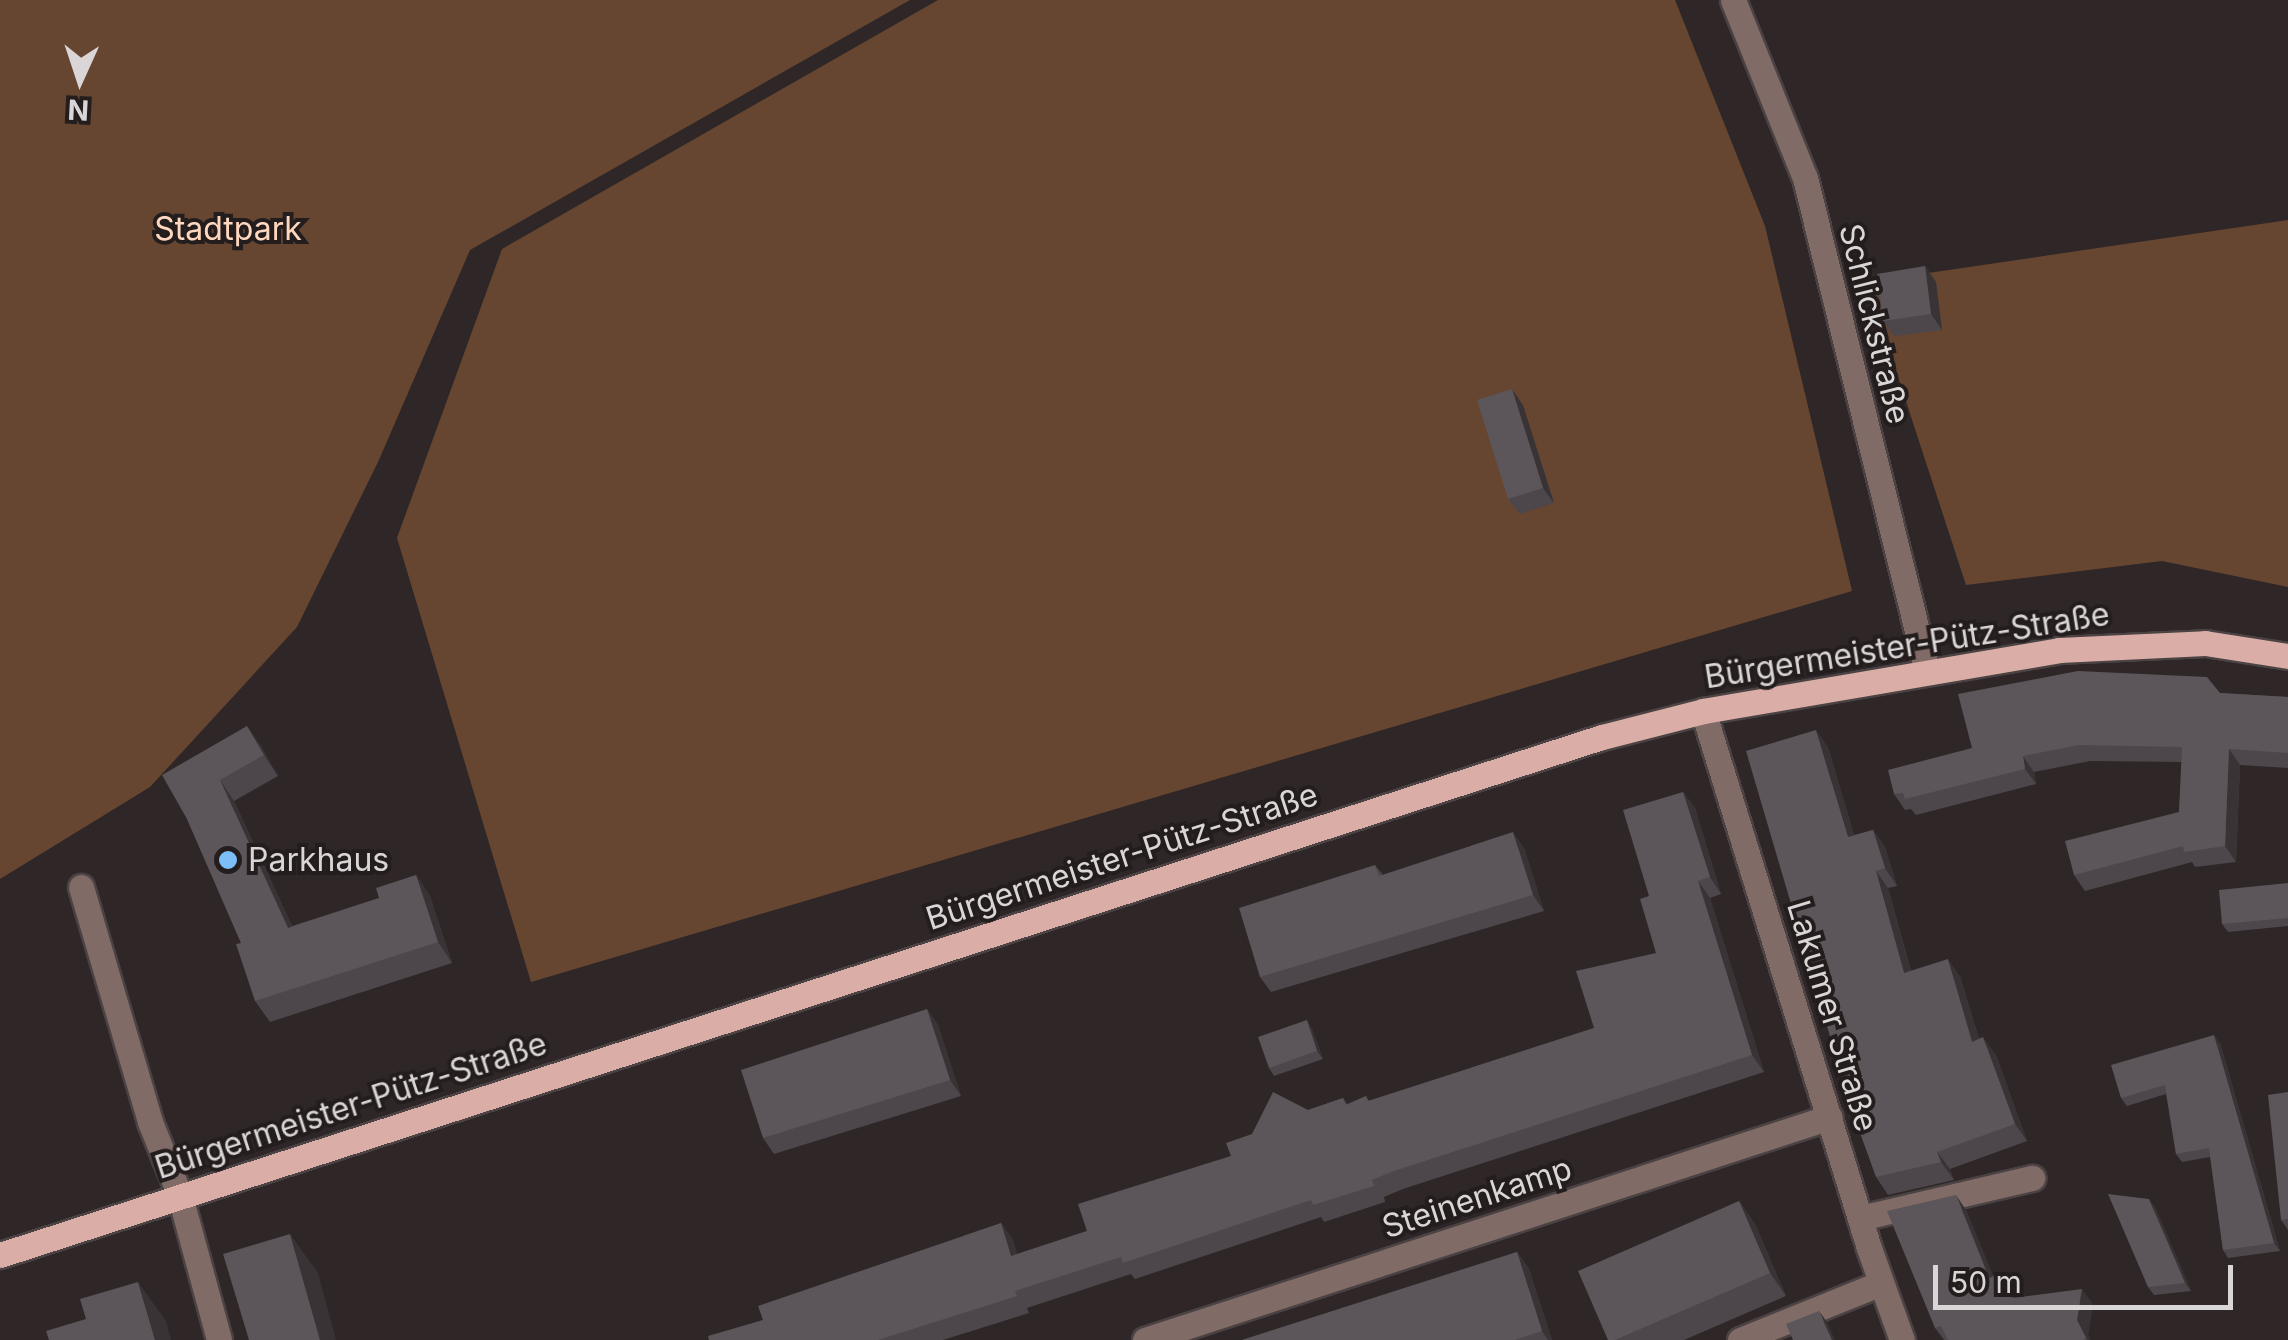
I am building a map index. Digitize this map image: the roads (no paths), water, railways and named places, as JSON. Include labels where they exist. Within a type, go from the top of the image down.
[{"type":"main road","name":"Bürgermeister-Pütz-Straße","points":[[0,1255],[1602,737],[1704,711],[1927,671],[2116,644],[2206,643],[2288,656]]},
{"type":"street","name":"Schlickstraße","points":[[1734,0],[1805,178],[1927,671]]},
{"type":"street","name":"Lakumer Straße","points":[[1704,711],[1860,1218],[1902,1340]]},
{"type":"street","points":[[81,886],[150,1122],[180,1196],[219,1340]]},
{"type":"street","name":"Steinenkamp","points":[[1146,1340],[1830,1117]]},
{"type":"street","points":[[1860,1218],[2032,1178]]},
{"type":"street","points":[[1740,1340],[1881,1282]]},
{"type":"place","name":"Parkhaus","points":[[228,860]]},
{"type":"park label","name":"Stadtpark","points":[[228,229]]}]
